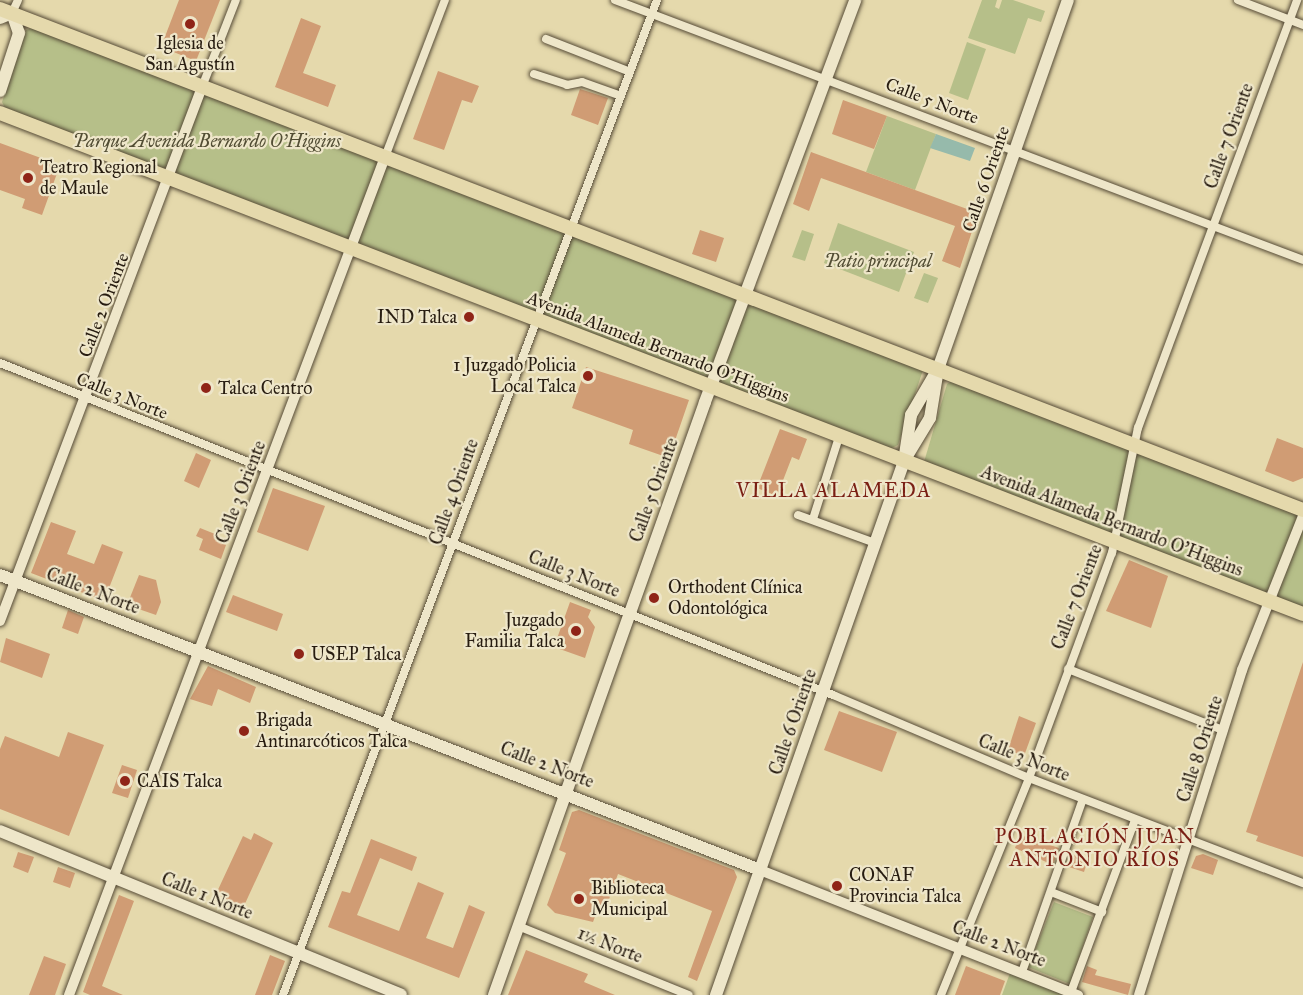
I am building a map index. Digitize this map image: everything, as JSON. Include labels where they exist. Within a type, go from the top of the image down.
[{"type":"main road","name":"Calle 5 Oriente","points":[[494,995],[711,387],[855,0]]},
{"type":"main road","name":"Calle 6 Oriente","points":[[716,995],[904,461],[930,418],[938,369],[1068,0]]},
{"type":"main road","points":[[4,13],[1303,510]]},
{"type":"main road","points":[[0,91],[19,33],[4,13]]},
{"type":"main road","name":"Avenida Alameda Bernardo O'Higgins","points":[[0,113],[1303,614]]},
{"type":"main road","name":"Calle 6 Oriente","points":[[904,461],[910,415],[938,369]]},
{"type":"main road","name":"Calle 2 Norte","points":[[0,575],[567,792],[760,870]]},
{"type":"main road","name":"Calle 1 Norte","points":[[0,831],[401,995]]},
{"type":"street","points":[[4,13],[18,0]]},
{"type":"street","name":"Calle 2 Oriente","points":[[0,621],[236,0]]},
{"type":"street","name":"Calle 3 Oriente","points":[[69,995],[445,0]]},
{"type":"street","name":"Calle 5 Norte","points":[[615,0],[827,77],[1303,260]]},
{"type":"street","name":"Calle 4 Oriente","points":[[283,995],[657,0]]},
{"type":"street","points":[[1238,0],[1303,25]]},
{"type":"street","name":"Calle 7 Oriente","points":[[941,995],[1029,778],[1115,542],[1134,446],[1297,0]]},
{"type":"street","points":[[546,39],[630,72]]},
{"type":"street","points":[[534,74],[567,85],[579,81],[621,96]]},
{"type":"street","name":"Calle 3 Norte","points":[[0,363],[823,690],[1083,800],[1303,883]]},
{"type":"street","points":[[813,519],[839,437]]},
{"type":"street","points":[[798,515],[875,543]]},
{"type":"street","name":"Calle 8 Oriente","points":[[1138,995],[1267,600],[1303,516]]},
{"type":"street","points":[[1068,669],[1223,730]]},
{"type":"street","points":[[1022,972],[1083,800]]},
{"type":"street","points":[[1075,994],[1135,820]]},
{"type":"street","name":"Calle 2 Norte","points":[[760,870],[1075,994]]},
{"type":"street","points":[[1051,892],[1102,912]]},
{"type":"street","name":"1½ Norte","points":[[518,926],[689,995]]},
{"type":"green space","points":[[982,0],[997,0],[995,7],[999,9],[1002,0],[1013,0],[1045,11],[1041,22],[1028,18],[1015,54],[968,38]]},
{"type":"green space","name":"Parque Avenida Bernardo O'Higgins","points":[[32,28],[923,370],[898,445],[890,449],[6,110],[2,102],[26,30]]},
{"type":"green space","points":[[967,42],[986,49],[968,100],[949,93]]},
{"type":"green space","points":[[887,116],[936,134],[915,190],[866,172]]},
{"type":"green space","name":"Patio principal","points":[[838,223],[914,252],[899,292],[824,263]]},
{"type":"green space","points":[[802,230],[814,234],[805,261],[792,257]]},
{"type":"green space","points":[[924,273],[938,278],[928,303],[914,298]]},
{"type":"green space","points":[[952,381],[1303,515],[1303,608],[924,462],[947,384]]},
{"type":"green space","points":[[1054,902],[1093,917],[1070,984],[1028,967]]},
{"type":"green space","points":[[1010,973],[1066,995],[1002,995]]},
{"type":"shaded area","points":[[936,134],[975,148],[970,161],[930,148]]},
{"type":"building","name":"Iglesia de San Agustín","points":[[179,0],[220,0],[196,61],[161,47]]},
{"type":"building","points":[[301,18],[321,26],[303,73],[336,85],[328,107],[275,87]]},
{"type":"building","points":[[438,71],[479,86],[472,103],[462,100],[444,150],[413,139]]},
{"type":"building","points":[[580,89],[608,98],[598,125],[571,115]]},
{"type":"building","points":[[843,100],[887,116],[874,149],[832,134]]},
{"type":"building","name":"Teatro Regional de Maule","points":[[0,143],[60,165],[42,215],[22,208],[25,199],[0,190]]},
{"type":"building","points":[[811,152],[978,213],[960,268],[942,261],[955,226],[821,178],[809,211],[793,204]]},
{"type":"building","points":[[700,230],[724,238],[716,262],[692,254]]},
{"type":"building","points":[[586,367],[689,400],[669,458],[629,444],[633,430],[572,408]]},
{"type":"building","points":[[780,429],[807,439],[799,460],[792,457],[777,496],[757,488]]},
{"type":"building","points":[[1277,438],[1303,448],[1303,478],[1293,482],[1265,471]]},
{"type":"building","points":[[196,453],[211,460],[199,488],[184,481]]},
{"type":"building","points":[[273,488],[325,506],[308,551],[257,532]]},
{"type":"building","points":[[51,522],[76,531],[67,554],[94,564],[102,544],[123,552],[104,601],[31,573]]},
{"type":"building","points":[[200,528],[220,536],[218,541],[226,545],[221,559],[199,550],[203,539],[196,536]]},
{"type":"building","points":[[1129,560],[1168,576],[1151,628],[1106,611]]},
{"type":"building","points":[[139,575],[156,580],[161,602],[156,615],[127,605]]},
{"type":"building","points":[[233,595],[283,614],[277,631],[226,612]]},
{"type":"building","points":[[570,602],[591,610],[588,617],[595,627],[585,658],[554,647]]},
{"type":"building","points":[[68,610],[84,617],[78,634],[62,628]]},
{"type":"building","points":[[6,638],[50,654],[42,678],[0,662]]},
{"type":"building","points":[[1303,662],[1303,857],[1256,841],[1258,836],[1246,832]]},
{"type":"building","points":[[208,666],[256,687],[250,703],[218,689],[212,706],[190,699]]},
{"type":"building","points":[[839,711],[897,732],[882,772],[824,750]]},
{"type":"building","points":[[1019,716],[1036,723],[1024,756],[1008,750]]},
{"type":"building","points":[[68,732],[104,745],[69,836],[0,809],[0,749],[5,736],[59,757]]},
{"type":"building","name":"CAIS Talca","points":[[122,765],[137,770],[128,798],[112,793]]},
{"type":"building","points":[[579,810],[734,870],[737,877],[697,981],[688,977],[712,911],[618,874],[603,916],[596,914],[593,922],[555,913],[547,905],[566,853],[559,850],[572,812]]},
{"type":"building","points":[[254,833],[273,843],[243,908],[216,894],[243,836],[251,840]]},
{"type":"building","points":[[1020,835],[1059,848],[1053,865],[1015,848]]},
{"type":"building","points":[[371,839],[417,857],[412,871],[380,858],[357,915],[399,931],[418,882],[444,893],[426,938],[453,948],[469,905],[485,912],[459,978],[328,927],[342,891],[350,893]]},
{"type":"building","points":[[18,852],[34,857],[28,873],[13,867]]},
{"type":"building","points":[[1070,854],[1088,859],[1084,872],[1066,866]]},
{"type":"building","points":[[1203,854],[1218,860],[1213,875],[1191,868],[1196,856]]},
{"type":"building","points":[[58,867],[75,873],[70,888],[53,882]]},
{"type":"building","points":[[119,895],[134,901],[102,986],[123,995],[90,995],[83,992]]},
{"type":"building","points":[[526,950],[588,974],[584,982],[615,995],[508,995]]},
{"type":"building","points":[[270,955],[285,961],[272,995],[255,995]]},
{"type":"building","points":[[44,956],[66,964],[55,995],[29,995]]},
{"type":"building","points":[[966,966],[1005,981],[1000,995],[955,995]]},
{"type":"building","points":[[1087,966],[1097,970],[1095,975],[1131,984],[1128,995],[1082,982]]},
{"type":"place","name":"Iglesia de San Agustín","points":[[190,24]]},
{"type":"place","name":"Teatro Regional de Maule","points":[[28,178]]},
{"type":"place","name":"IND Talca","points":[[469,317]]},
{"type":"place","name":"1 Juzgado Policia Local Talca","points":[[588,376]]},
{"type":"place","name":"Talca Centro","points":[[206,388]]},
{"type":"place","name":"Orthodent Clínica Odontológica","points":[[654,598]]},
{"type":"place","name":"Juzgado Familia Talca","points":[[576,631]]},
{"type":"place","name":"USEP Talca","points":[[299,654]]},
{"type":"place","name":"Brigada Antinarcóticos Talca","points":[[244,731]]},
{"type":"place","name":"CAIS Talca","points":[[125,781]]},
{"type":"place","name":"CONAF Provincia Talca","points":[[837,886]]},
{"type":"place","name":"Biblioteca Municipal","points":[[579,899]]},
{"type":"district","name":"VILLA ALAMEDA","points":[[834,490]]},
{"type":"district","name":"POBLACIÓN JUAN ANTONIO RÍOS","points":[[1095,848]]}]
